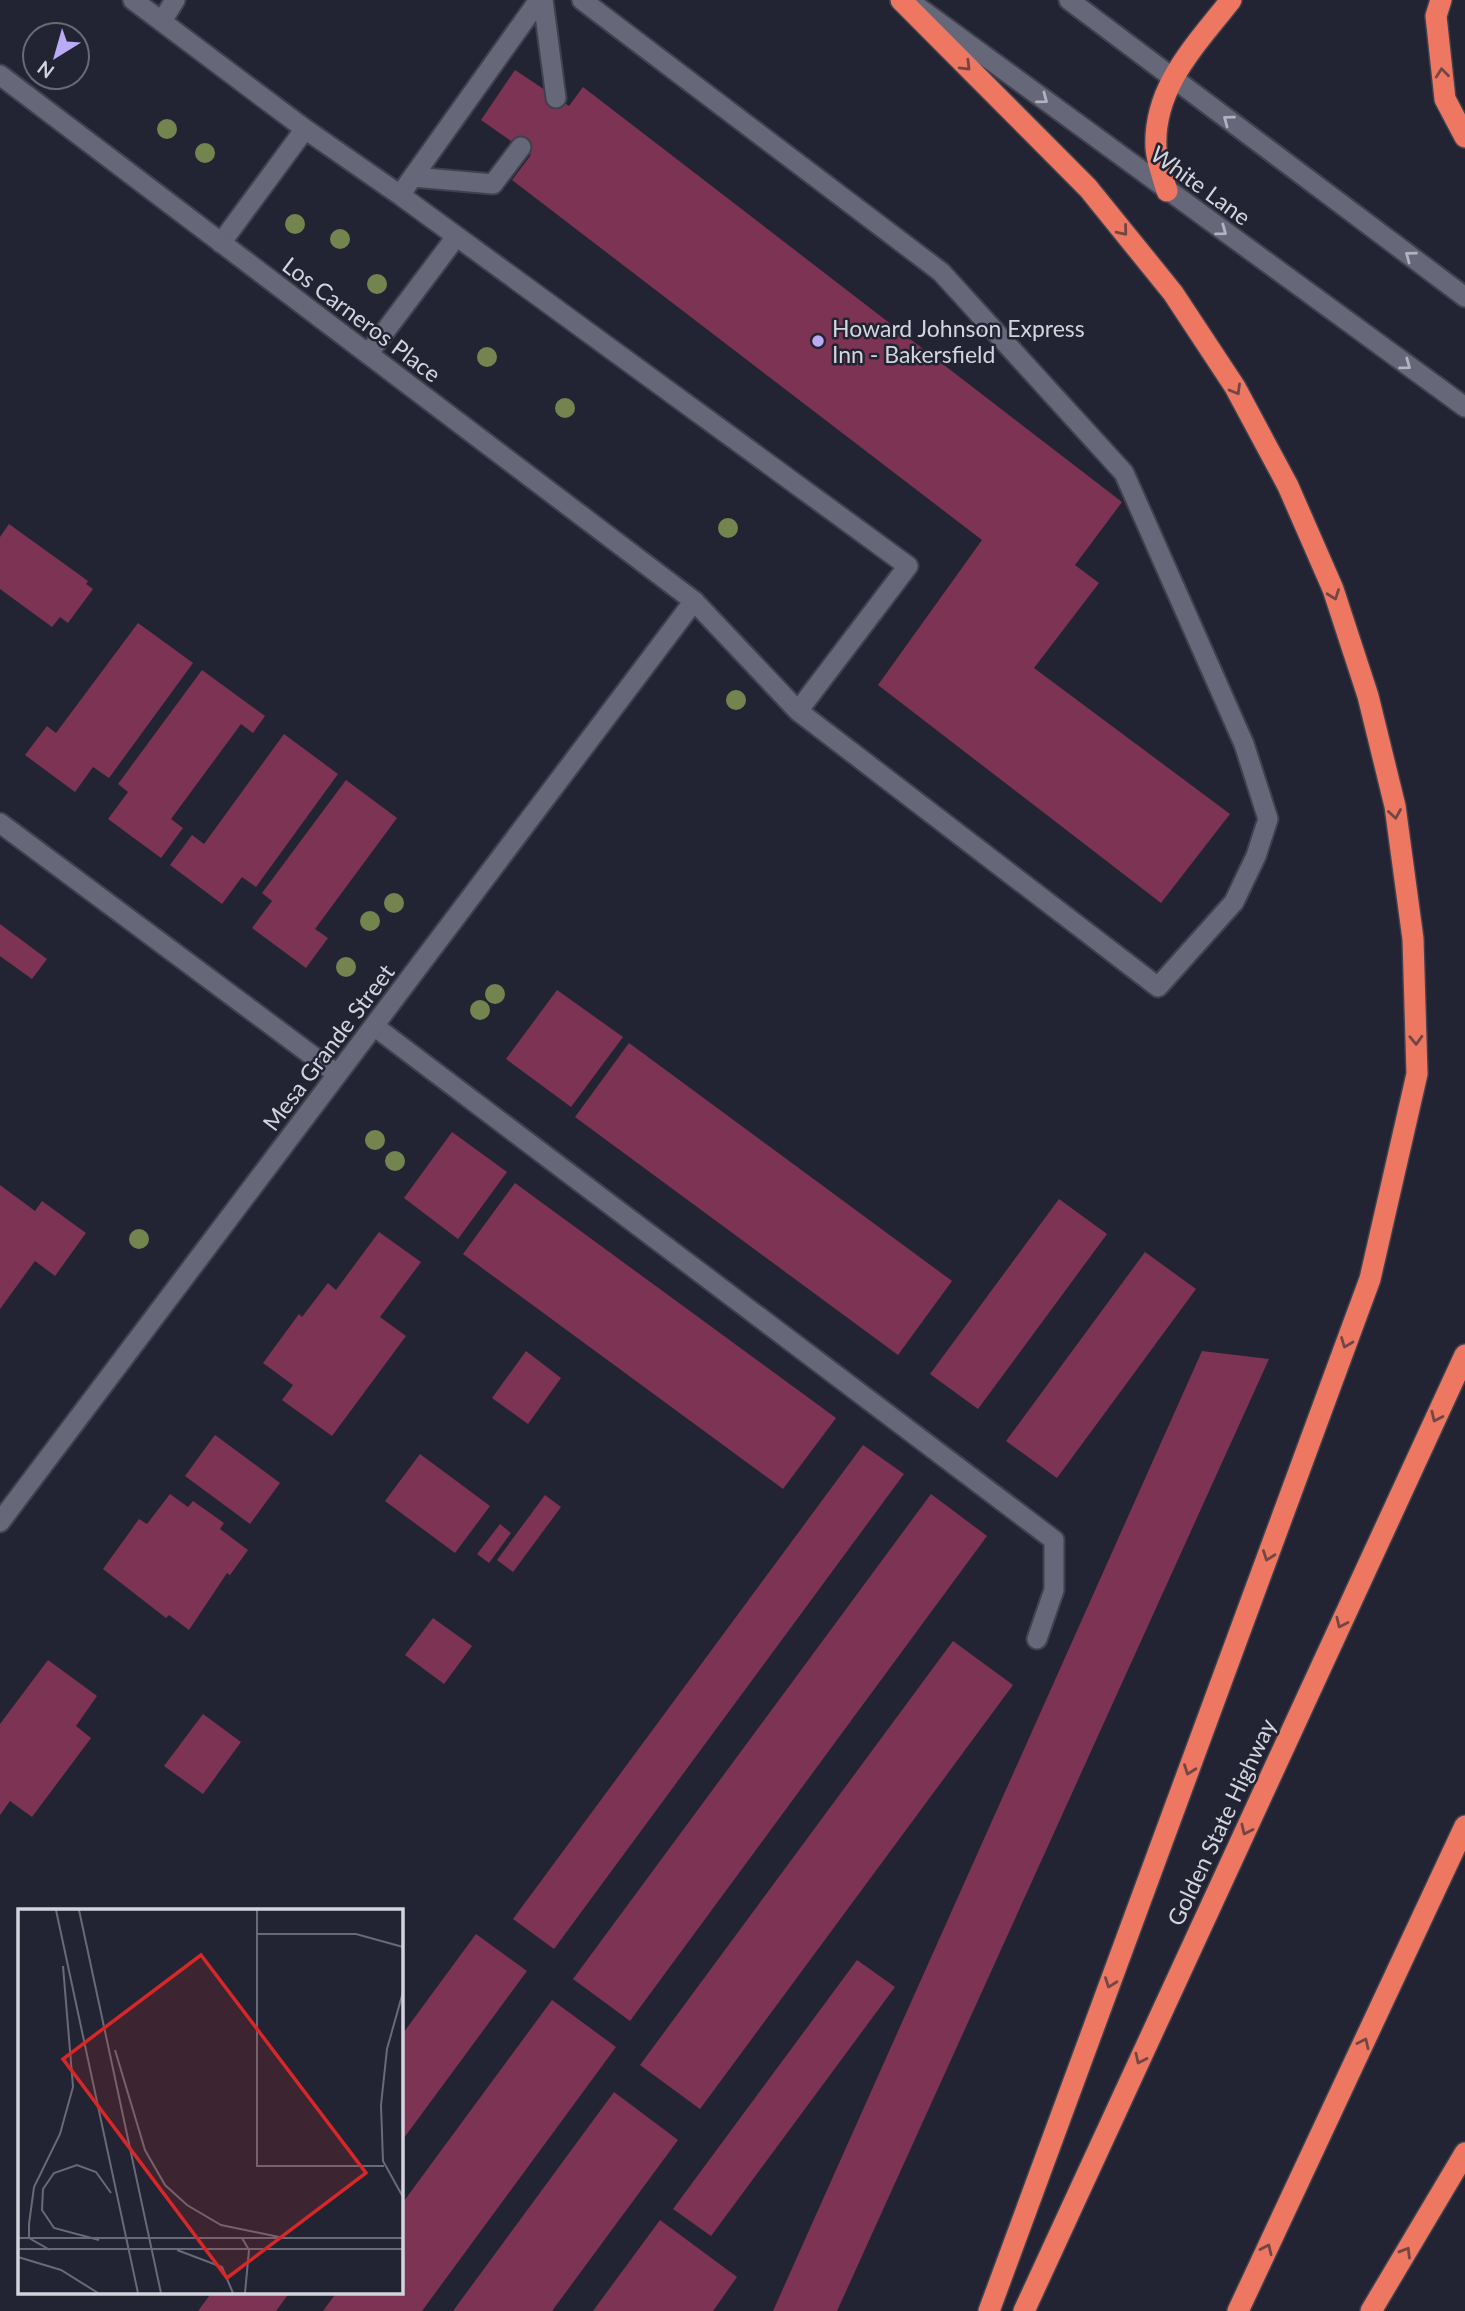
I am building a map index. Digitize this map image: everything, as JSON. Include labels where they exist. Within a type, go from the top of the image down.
[{"type":"highway","points":[[901,0],[1088,188],[1173,293],[1241,398],[1288,486],[1328,578],[1368,696],[1395,806],[1413,952],[1417,1074],[1370,1279],[989,2311]]},
{"type":"highway","points":[[1167,191],[1156,150],[1157,114],[1171,77],[1231,0]]},
{"type":"highway","points":[[1441,0],[1436,16],[1445,99],[1465,136]]},
{"type":"highway","name":"Golden State Highway","points":[[1024,2311],[1465,1355]]},
{"type":"highway","points":[[1238,2311],[1465,1826]]},
{"type":"highway","points":[[1371,2311],[1465,2152]]},
{"type":"street","points":[[134,0],[305,129],[400,195],[908,566],[798,711]]},
{"type":"street","points":[[162,22],[175,0]]},
{"type":"street","points":[[541,0],[556,98]]},
{"type":"street","points":[[400,195],[541,0]]},
{"type":"street","name":"Los Carneros Place","points":[[0,75],[694,601],[798,711],[1158,987],[1234,902],[1268,819],[1244,744],[1124,473],[941,272],[582,0]]},
{"type":"street","name":"White Lane","points":[[909,0],[1465,407]]},
{"type":"street","points":[[1069,0],[1465,297]]},
{"type":"street","points":[[221,243],[305,129]]},
{"type":"street","points":[[414,177],[492,184],[521,147]]},
{"type":"street","points":[[369,354],[456,237]]},
{"type":"street","name":"Mesa Grande Street","points":[[0,1522],[694,601]]},
{"type":"street","points":[[0,823],[337,1074]]},
{"type":"street","points":[[374,1026],[1054,1540],[1054,1590],[1037,1639]]},
{"type":"building","name":"Howard Johnson Express Inn - Bakersfield","points":[[515,70],[569,106],[583,87],[1122,502],[1075,565],[1099,583],[1034,668],[1230,814],[1161,903],[878,685],[982,540],[512,180],[531,155],[481,120]]},
{"type":"building","points":[[9,524],[88,581],[86,584],[93,589],[68,623],[60,617],[52,627],[0,589],[0,537]]},
{"type":"building","points":[[138,623],[193,663],[109,778],[93,767],[75,792],[25,755],[47,726],[56,733]]},
{"type":"building","points":[[202,670],[265,716],[253,733],[241,724],[171,819],[183,828],[161,858],[108,819],[128,792],[118,784]]},
{"type":"building","points":[[284,734],[338,774],[256,887],[242,877],[222,904],[170,865],[192,835],[204,844]]},
{"type":"building","points":[[346,780],[397,818],[315,929],[328,938],[306,968],[252,928],[272,901],[262,893]]},
{"type":"building","points":[[0,924],[47,959],[32,979],[0,956]]},
{"type":"building","points":[[557,990],[623,1037],[571,1107],[506,1059]]},
{"type":"building","points":[[629,1043],[952,1281],[898,1355],[575,1117]]},
{"type":"building","points":[[452,1132],[507,1172],[458,1239],[404,1198]]},
{"type":"building","points":[[515,1183],[836,1418],[783,1489],[463,1254]]},
{"type":"building","points":[[0,1185],[35,1211],[42,1201],[86,1233],[55,1276],[35,1261],[0,1309]]},
{"type":"building","points":[[1059,1199],[1107,1234],[978,1409],[930,1374]]},
{"type":"building","points":[[379,1232],[421,1262],[380,1317],[406,1336],[332,1436],[282,1400],[293,1385],[263,1363],[299,1314],[302,1317],[328,1283],[336,1290]]},
{"type":"building","points":[[1145,1252],[1196,1289],[1057,1478],[1006,1441]]},
{"type":"building","points":[[526,1351],[561,1378],[528,1424],[492,1398]]},
{"type":"building","points":[[1202,1351],[1269,1359],[837,2311],[773,2311]]},
{"type":"building","points":[[215,1435],[280,1483],[250,1524],[185,1476]]},
{"type":"building","points":[[863,1445],[904,1474],[554,1949],[513,1919]]},
{"type":"building","points":[[420,1454],[490,1506],[455,1553],[385,1501]]},
{"type":"building","points":[[170,1494],[188,1507],[193,1501],[224,1523],[220,1529],[248,1550],[230,1575],[227,1573],[189,1630],[169,1615],[166,1618],[103,1569],[139,1519],[147,1524]]},
{"type":"building","points":[[931,1494],[987,1536],[630,2021],[573,1979]]},
{"type":"building","points":[[545,1495],[561,1507],[513,1572],[497,1560]]},
{"type":"building","points":[[500,1524],[511,1533],[489,1563],[477,1554]]},
{"type":"building","points":[[433,1618],[472,1646],[444,1684],[405,1655]]},
{"type":"building","points":[[953,1641],[1013,1685],[700,2109],[640,2065]]},
{"type":"building","points":[[48,1660],[97,1696],[76,1726],[91,1738],[32,1817],[10,1801],[0,1815],[0,1724]]},
{"type":"building","points":[[203,1714],[241,1742],[203,1794],[164,1766]]},
{"type":"building","points":[[476,1934],[527,1971],[402,2141],[402,2035]]},
{"type":"building","points":[[857,1960],[895,1987],[711,2236],[673,2209]]},
{"type":"building","points":[[552,2000],[616,2047],[422,2311],[323,2311],[336,2294],[402,2294],[402,2204]]},
{"type":"building","points":[[614,2092],[678,2140],[552,2311],[453,2311]]},
{"type":"building","points":[[660,2220],[737,2277],[713,2311],[593,2311]]},
{"type":"building","points":[[211,2294],[289,2294],[276,2311],[198,2311]]},
{"type":"place","name":"Howard Johnson Express Inn - Bakersfield","points":[[818,341]]}]
